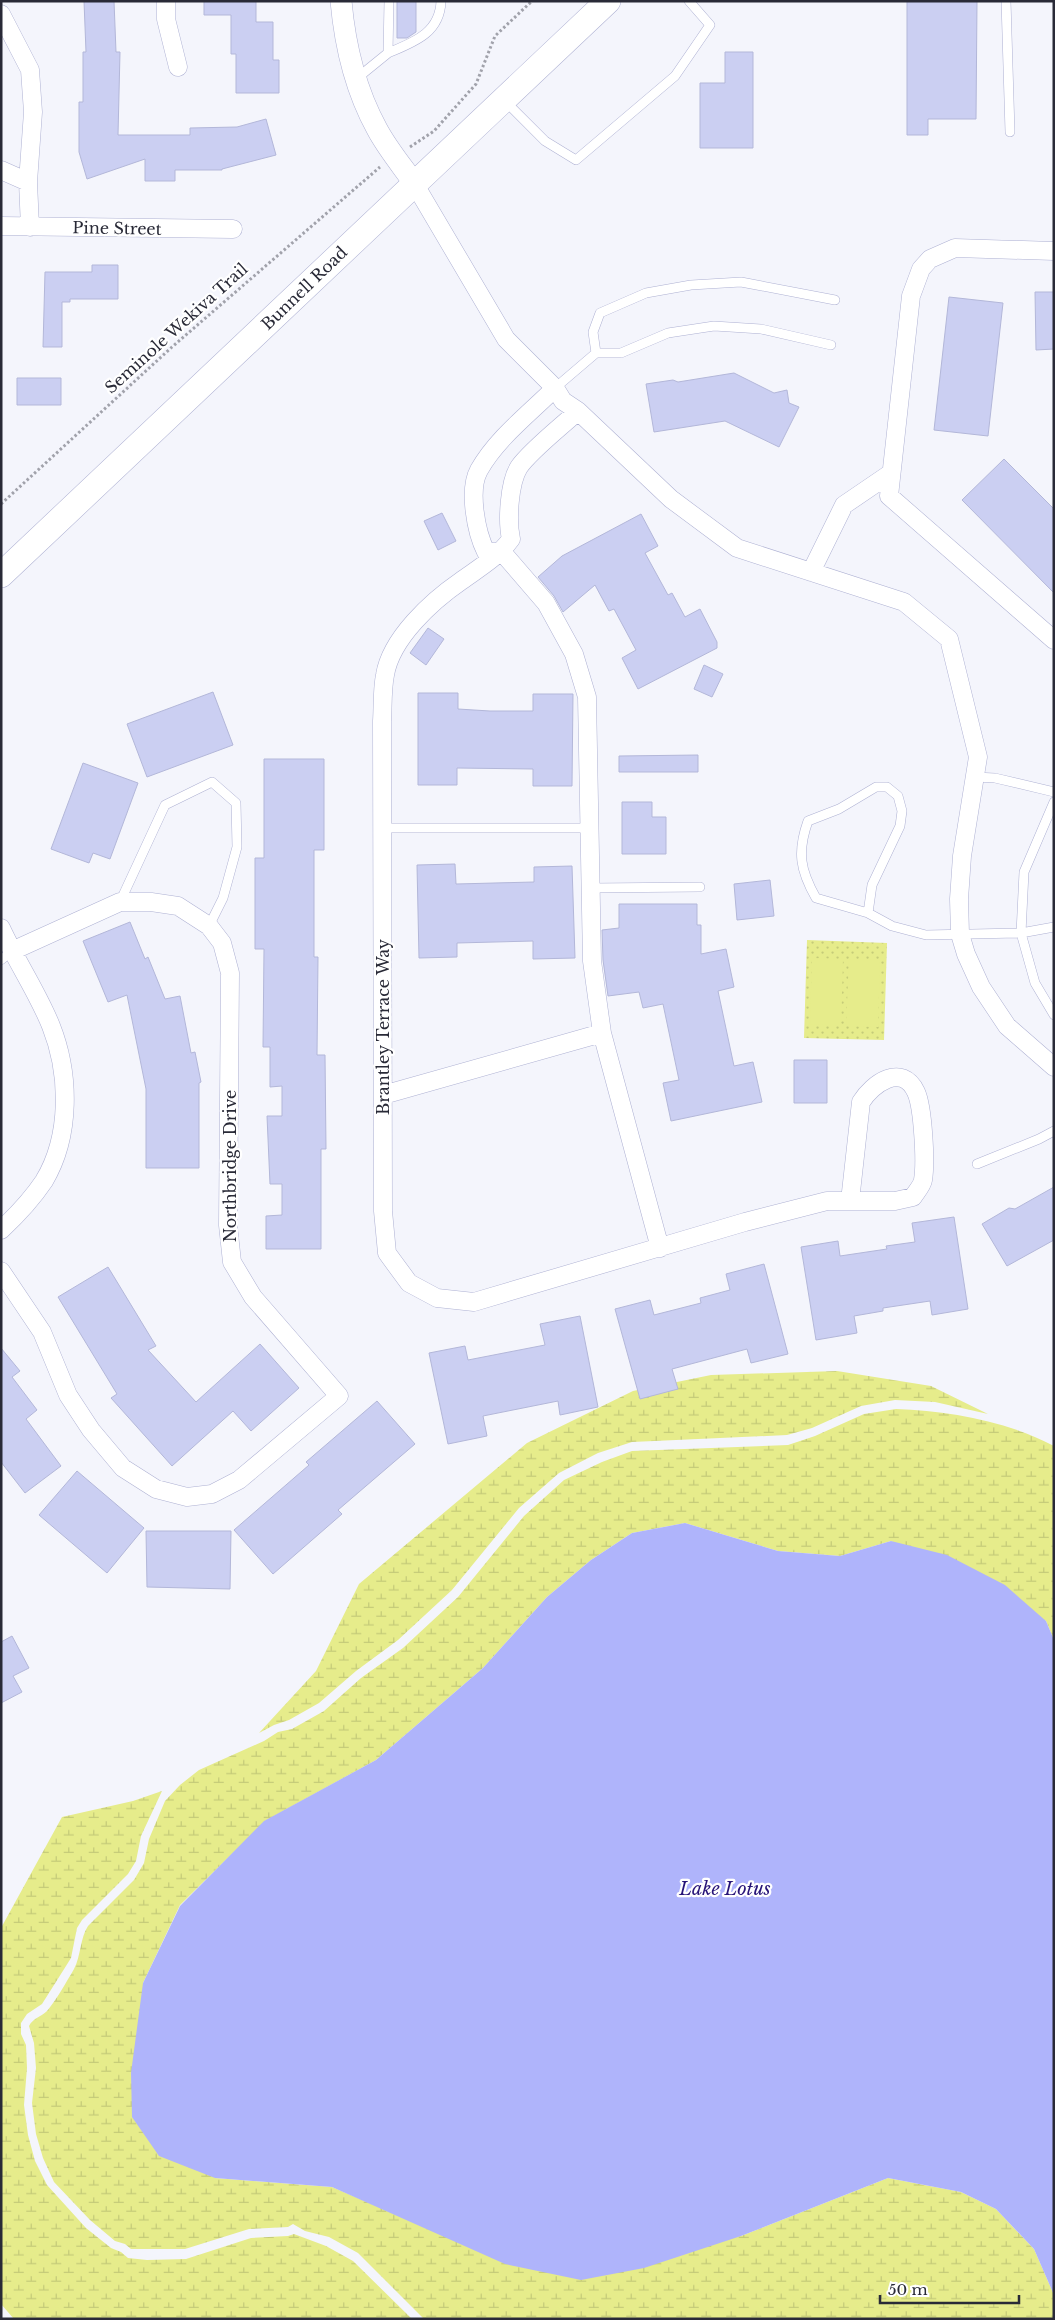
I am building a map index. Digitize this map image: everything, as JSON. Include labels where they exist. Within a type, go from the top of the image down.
[{"type":"main road","name":"Bunnell Road","points":[[1,575],[608,1]]},
{"type":"street","points":[[166,1],[166,19],[178,67]]},
{"type":"street","points":[[341,1],[344,34],[358,90],[378,131],[414,183],[506,339],[555,388],[564,401],[578,410],[671,498],[737,548],[904,602],[949,639],[978,756],[962,856],[959,899],[960,934],[966,954],[981,986],[1007,1026],[1054,1067]]},
{"type":"street","points":[[1,14],[8,38],[30,70],[33,112],[28,182],[30,227]]},
{"type":"street","points":[[1,170],[28,182]]},
{"type":"street","name":"Pine Street","points":[[1,226],[233,229]]},
{"type":"street","points":[[1054,250],[955,248],[930,259],[921,269],[911,296],[889,496],[1054,640]]},
{"type":"street","points":[[555,388],[499,444],[478,471],[474,498],[479,536],[486,552],[502,552],[546,603],[574,654],[587,696],[591,828],[592,961],[602,1033],[660,1248]]},
{"type":"street","points":[[502,552],[510,539],[508,528],[511,492],[519,468],[578,410]]},
{"type":"street","points":[[811,572],[844,505],[891,473]]},
{"type":"street","name":"Brantley Terrace Way","points":[[502,552],[446,591],[411,624],[395,648],[385,673],[382,721],[383,1211],[387,1253],[409,1283],[438,1298],[474,1302],[745,1222],[827,1200],[894,1201],[913,1197],[923,1182],[922,1116],[915,1090],[906,1081],[898,1077],[888,1078],[878,1083],[868,1091],[861,1102],[850,1200]]},
{"type":"street","name":"Northbridge Drive","points":[[1,1270],[42,1332],[68,1395],[91,1430],[123,1468],[156,1489],[186,1497],[212,1494],[239,1480],[339,1396],[252,1297],[232,1262],[228,1226],[230,973],[222,943],[209,926],[178,906],[151,902],[120,902],[7,956]]},
{"type":"street","points":[[1,928],[7,956],[51,1026],[61,1055],[65,1091],[63,1124],[56,1151],[44,1180],[21,1212],[1,1230]]},
{"type":"street","points":[[383,1095],[602,1033]]},
{"type":"lane","points":[[388,53],[389,1]]},
{"type":"lane","points":[[356,80],[388,53],[417,41],[428,32],[437,22],[441,1]]},
{"type":"lane","points":[[503,99],[545,141],[576,160],[675,76],[710,25],[689,1]]},
{"type":"lane","points":[[1006,1],[1010,132]]},
{"type":"lane","points":[[596,353],[593,332],[600,313],[646,293],[691,285],[741,282],[835,300]]},
{"type":"lane","points":[[555,388],[596,353],[621,353],[668,333],[714,326],[761,329],[831,345]]},
{"type":"lane","points":[[975,777],[995,778],[1054,792]]},
{"type":"lane","points":[[120,902],[165,805],[212,782],[236,803],[236,847],[223,898],[209,926]]},
{"type":"lane","points":[[868,913],[872,885],[900,826],[902,811],[898,796],[888,787],[876,787],[839,809],[808,821],[802,838],[800,854],[805,878],[816,898],[868,913],[892,926],[926,934],[1021,933],[1054,927]]},
{"type":"lane","points":[[1054,802],[1024,872],[1021,933],[1036,984],[1054,1015]]},
{"type":"lane","points":[[382,828],[591,828]]},
{"type":"lane","points":[[591,888],[700,887]]},
{"type":"lane","points":[[977,1164],[1053,1132]]},
{"type":"path","points":[[417,141],[434,131],[476,84],[495,36],[532,1]]},
{"type":"path","name":"Seminole Wekiva Trail","points":[[1,504],[172,347],[370,174]]},
{"type":"green space","points":[[807,940],[887,943],[884,1040],[804,1038]]},
{"type":"green space","points":[[812,958],[843,959],[841,1026],[810,1024]]},
{"type":"green space","points":[[849,959],[880,960],[878,1027],[846,1026]]},
{"type":"green space","points":[[837,1371],[931,1386],[988,1414],[935,1402],[895,1400],[861,1406],[812,1428],[787,1435],[632,1442],[598,1453],[559,1473],[519,1508],[452,1590],[398,1640],[356,1671],[319,1703],[289,1720],[259,1733],[316,1671],[359,1584],[527,1443],[633,1391],[711,1375]]},
{"type":"green space","points":[[896,1409],[936,1412],[977,1419],[1017,1430],[1054,1446],[1054,1640],[1046,1621],[891,1541],[840,1556],[778,1551],[685,1523],[632,1533],[591,1560],[547,1597],[483,1668],[376,1760],[265,1821],[180,1905],[143,1983],[215,2178],[332,2187],[414,2222],[741,2236],[888,2178],[961,2192],[996,2209],[1034,2249],[1054,2295],[1054,2319],[424,2319],[358,2253],[329,2237],[305,2231],[293,2224],[288,2227],[249,2229],[185,2249],[131,2249],[125,2244],[115,2241],[90,2220],[54,2182],[43,2158],[36,2134],[32,2103],[36,2068],[34,2043],[29,2026],[47,2011],[74,1969],[83,1936],[88,1926],[134,1880],[144,1863],[149,1839],[165,1801],[180,1785],[199,1770],[264,1741],[278,1732],[292,1729],[324,1711],[361,1678],[403,1648],[458,1597],[524,1516],[564,1480],[602,1462],[632,1451],[788,1445],[815,1436],[864,1414]]},
{"type":"green space","points":[[162,1791],[141,1836],[136,1861],[128,1874],[82,1920],[77,1928],[71,1958],[42,2004],[27,2014],[21,2023],[21,2034],[26,2045],[27,2068],[24,2105],[28,2135],[35,2161],[47,2185],[86,2228],[111,2248],[121,2252],[128,2258],[147,2260],[186,2259],[251,2238],[294,2234],[326,2246],[353,2261],[412,2319],[14,2319],[1,2304],[1,1928],[62,1817],[133,1801]]},
{"type":"water","name":"Lake Lotus","points":[[685,1523],[778,1551],[840,1556],[891,1541],[947,1555],[1005,1585],[1046,1621],[1054,1640],[1054,2295],[1034,2249],[996,2209],[961,2192],[888,2178],[741,2236],[644,2268],[581,2280],[505,2264],[332,2187],[215,2178],[159,2156],[132,2117],[131,2073],[143,1983],[180,1906],[264,1821],[376,1760],[483,1668],[547,1597],[591,1560],[632,1533]]},
{"type":"building","points":[[84,1],[114,1],[116,52],[120,52],[118,135],[190,135],[190,128],[237,127],[266,119],[276,155],[222,170],[175,170],[175,181],[145,181],[145,159],[87,179],[79,152],[79,102],[83,102],[83,52],[86,52]]},
{"type":"building","points":[[204,1],[256,1],[256,22],[273,22],[273,60],[279,60],[279,93],[236,93],[236,54],[231,54],[231,15],[204,15]]},
{"type":"building","points":[[397,1],[416,1],[416,32],[407,38],[397,38]]},
{"type":"building","points":[[907,1],[977,1],[976,119],[928,119],[928,135],[907,135]]},
{"type":"building","points":[[725,52],[753,52],[753,148],[700,148],[700,83],[725,83]]},
{"type":"building","points":[[92,265],[118,265],[118,299],[70,299],[70,302],[62,302],[62,347],[43,347],[45,272],[92,272]]},
{"type":"building","points":[[1035,292],[1054,292],[1054,349],[1036,350]]},
{"type":"building","points":[[949,297],[1003,303],[988,436],[934,430]]},
{"type":"building","points":[[734,373],[774,393],[787,390],[789,403],[799,407],[779,447],[725,421],[654,432],[646,384],[673,380],[678,382]]},
{"type":"building","points":[[17,378],[61,378],[61,405],[17,405]]},
{"type":"building","points":[[1004,459],[1054,509],[1054,593],[962,500]]},
{"type":"building","points":[[442,513],[456,541],[438,550],[424,521]]},
{"type":"building","points":[[641,514],[658,546],[645,553],[668,595],[672,593],[685,617],[700,609],[717,642],[717,648],[638,689],[622,658],[636,650],[614,609],[609,611],[595,585],[563,612],[554,596],[538,577],[562,556]]},
{"type":"building","points":[[428,628],[444,639],[426,665],[410,653]]},
{"type":"building","points":[[704,665],[723,674],[712,697],[694,689]]},
{"type":"building","points":[[213,692],[233,745],[147,777],[127,724]]},
{"type":"building","points":[[418,693],[458,693],[458,709],[490,711],[533,711],[533,694],[573,694],[572,786],[533,786],[533,769],[457,768],[457,785],[418,785]]},
{"type":"building","points":[[698,755],[698,772],[619,772],[619,756]]},
{"type":"building","points":[[264,759],[324,759],[324,850],[314,850],[314,957],[318,957],[317,1055],[325,1055],[326,1149],[321,1149],[321,1249],[266,1249],[266,1216],[282,1215],[282,1184],[270,1184],[267,1116],[282,1116],[282,1086],[270,1087],[270,1047],[263,1047],[264,949],[255,949],[255,858],[264,858]]},
{"type":"building","points":[[83,763],[138,783],[110,859],[93,853],[89,863],[51,849]]},
{"type":"building","points":[[622,802],[652,802],[652,817],[666,817],[666,854],[622,854]]},
{"type":"building","points":[[455,864],[456,884],[534,882],[534,867],[572,866],[575,958],[533,959],[533,941],[457,943],[457,957],[419,958],[417,865]]},
{"type":"building","points":[[770,880],[774,916],[737,920],[734,884]]},
{"type":"building","points":[[619,904],[697,904],[697,925],[701,925],[701,954],[726,949],[734,987],[718,991],[734,1066],[753,1062],[762,1102],[671,1121],[663,1083],[679,1080],[663,1004],[643,1008],[639,992],[608,996],[603,960],[602,930],[619,928]]},
{"type":"building","points":[[130,922],[145,959],[148,957],[165,999],[180,996],[191,1053],[195,1052],[201,1082],[199,1083],[199,1168],[146,1168],[146,1089],[127,995],[108,1002],[83,941]]},
{"type":"building","points":[[794,1060],[827,1060],[827,1103],[794,1103]]},
{"type":"building","points":[[1054,1187],[1054,1240],[1007,1266],[982,1224],[1009,1208],[1015,1209]]},
{"type":"building","points":[[954,1217],[968,1309],[932,1315],[930,1301],[883,1308],[883,1311],[854,1316],[857,1333],[816,1340],[801,1247],[838,1241],[840,1256],[887,1249],[886,1246],[915,1242],[912,1223]]},
{"type":"building","points":[[764,1264],[788,1354],[751,1363],[747,1349],[672,1369],[678,1389],[640,1399],[615,1309],[650,1300],[654,1315],[701,1303],[700,1298],[730,1290],[726,1274]]},
{"type":"building","points":[[108,1267],[156,1346],[148,1350],[196,1402],[260,1344],[299,1388],[251,1431],[233,1411],[172,1466],[111,1398],[117,1394],[58,1297]]},
{"type":"building","points":[[580,1316],[598,1407],[560,1415],[558,1401],[483,1416],[487,1436],[448,1444],[429,1353],[465,1346],[468,1360],[545,1345],[540,1324]]},
{"type":"building","points":[[1,1348],[20,1371],[12,1377],[37,1410],[26,1419],[61,1466],[25,1493],[1,1462]]},
{"type":"building","points":[[377,1401],[415,1444],[338,1510],[342,1514],[273,1574],[234,1530],[309,1465],[306,1462]]},
{"type":"building","points":[[77,1471],[144,1528],[107,1573],[39,1515]]},
{"type":"building","points":[[146,1531],[231,1531],[230,1589],[147,1587]]},
{"type":"building","points":[[12,1636],[29,1668],[13,1676],[22,1692],[1,1703],[1,1642]]}]
